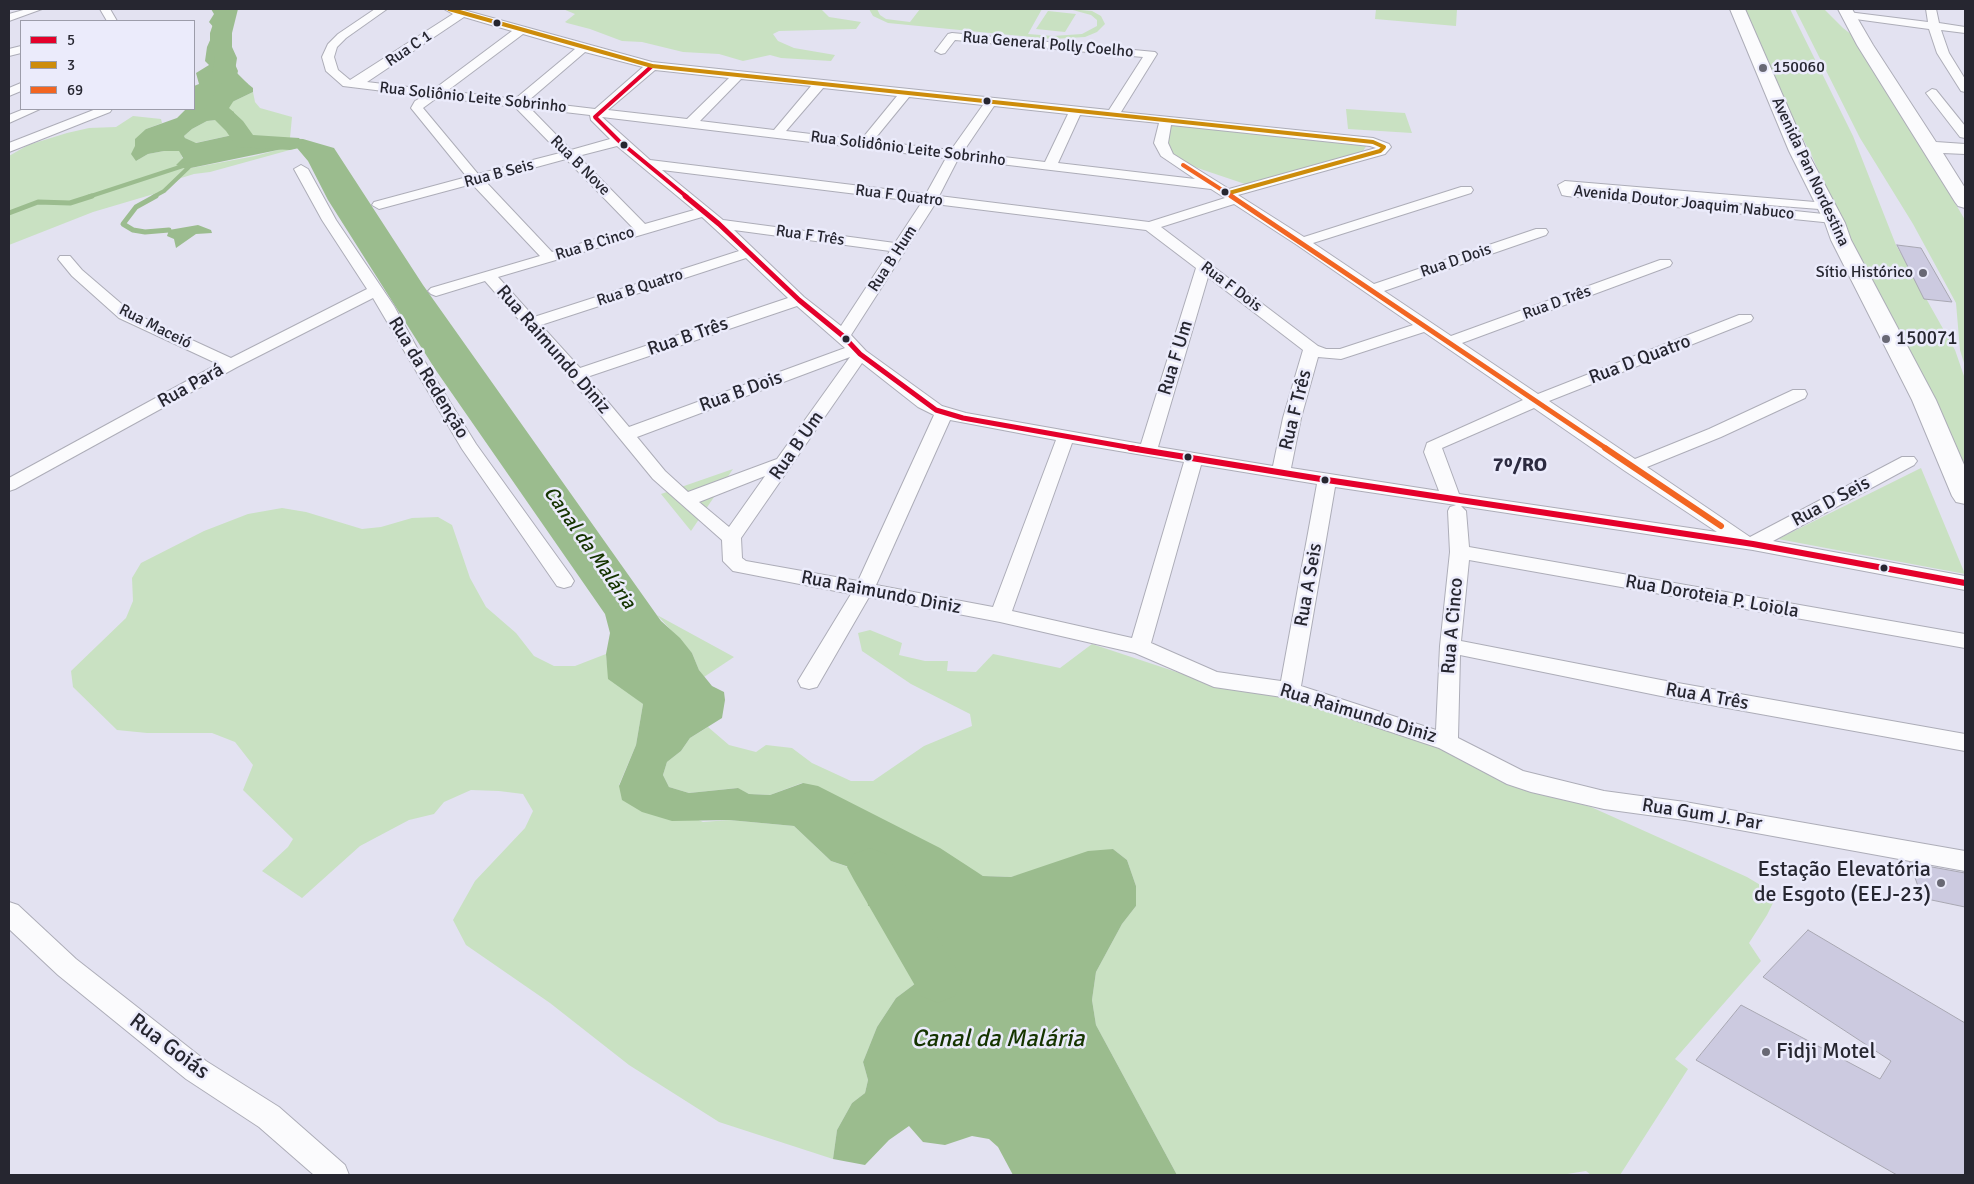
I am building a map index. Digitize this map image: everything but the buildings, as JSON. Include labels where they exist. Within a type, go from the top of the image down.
[{"type":"highway","points":[[1830,9],[1865,45]]},
{"type":"highway","name":"Avenida Pan Nordestina","points":[[1738,10],[1798,151],[1830,213],[1845,248],[1924,400],[1965,496]]},
{"type":"highway","points":[[1847,12],[1865,45],[1965,202]]},
{"type":"highway","points":[[1930,147],[1965,149]]},
{"type":"street","points":[[9,18],[37,9]]},
{"type":"street","points":[[351,83],[332,71],[328,58],[332,46],[356,26],[382,9]]},
{"type":"street","points":[[448,9],[652,66],[1373,142],[1384,147],[1383,149],[1228,193],[1150,226]]},
{"type":"street","points":[[1932,9],[1934,27],[1958,93],[1932,93],[1965,134]]},
{"type":"street","points":[[1847,12],[1934,27],[1965,30]]},
{"type":"street","name":"Rua C 1","points":[[351,83],[462,13]]},
{"type":"street","points":[[521,30],[436,94],[418,104],[419,111],[476,180],[550,258]]},
{"type":"street","name":"Rua General Polly Coelho","points":[[941,51],[952,36],[1151,54],[1113,114]]},
{"type":"street","points":[[518,102],[583,48]]},
{"type":"street","points":[[652,66],[598,112],[595,117],[619,141],[702,212],[719,224],[799,300],[844,336],[858,351],[924,404],[944,413],[1066,437],[1281,471],[1454,504],[1749,543],[1965,583]]},
{"type":"street","points":[[691,123],[738,75]]},
{"type":"street","name":"Rua Soliônio Leite Sobrinho","points":[[351,83],[598,112]]},
{"type":"street","points":[[777,134],[820,84]]},
{"type":"street","points":[[864,144],[906,93]]},
{"type":"street","name":"Rua B Nove","points":[[518,102],[642,229]]},
{"type":"street","name":"Rua B Hum","points":[[844,336],[930,200],[954,155],[990,103]]},
{"type":"street","points":[[9,118],[31,110]]},
{"type":"street","points":[[9,148],[104,110]]},
{"type":"street","points":[[1050,166],[1076,111]]},
{"type":"street","name":"Rua Solidônio Leite Sobrinho","points":[[598,112],[1050,166],[1228,193]]},
{"type":"street","points":[[1166,120],[1161,143],[1164,151],[1302,242],[1631,467],[1749,543]]},
{"type":"street","name":"Rua B Seis","points":[[378,205],[619,141]]},
{"type":"street","name":"Rua F Quatro","points":[[648,164],[1150,226]]},
{"type":"street","name":"Rua da Redenção","points":[[301,169],[329,220],[376,290],[468,445],[564,581]]},
{"type":"street","name":"Avenida Doutor Joaquim Nabuco","points":[[1565,185],[1830,213],[1567,192],[1565,185]]},
{"type":"street","points":[[1302,242],[1466,190]]},
{"type":"street","name":"Rua B Cinco","points":[[489,276],[702,212]]},
{"type":"street","name":"Rua F Três","points":[[719,224],[900,248]]},
{"type":"street","name":"Rua F Dois","points":[[1150,226],[1312,349]]},
{"type":"street","name":"Rua D Dois","points":[[1372,290],[1541,232]]},
{"type":"street","name":"Rua B Quatro","points":[[530,323],[750,252]]},
{"type":"street","name":"Rua Maceió","points":[[65,258],[77,273],[124,315],[231,364]]},
{"type":"street","name":"Rua D Três","points":[[1449,342],[1665,263]]},
{"type":"street","name":"Rua F Um","points":[[1148,450],[1204,266]]},
{"type":"street","name":"Rua Raimundo Diniz","points":[[436,291],[489,276],[577,375],[659,475],[685,500],[731,538],[733,561],[740,566],[1000,615],[1140,647],[1214,679],[1290,690],[1447,742]]},
{"type":"street","name":"Rua Pará","points":[[10,483],[231,364],[376,290]]},
{"type":"street","name":"Rua B Três","points":[[577,375],[799,300]]},
{"type":"street","name":"Rua D Quatro","points":[[1454,504],[1434,452],[1434,446],[1535,400],[1745,318]]},
{"type":"street","points":[[1312,349],[1329,354],[1341,354],[1425,326]]},
{"type":"street","name":"Rua F Três","points":[[1281,471],[1292,418],[1312,349]]},
{"type":"street","name":"Rua B Dois","points":[[625,435],[858,351]]},
{"type":"street","name":"Rua B Um","points":[[731,538],[786,462],[858,351]]},
{"type":"street","points":[[1631,467],[1715,433],[1799,394]]},
{"type":"street","points":[[809,681],[864,589],[944,413]]},
{"type":"street","points":[[1000,615],[1066,437]]},
{"type":"street","points":[[1140,647],[1194,458]]},
{"type":"street","name":"Rua D Seis","points":[[1749,543],[1908,461]]},
{"type":"street","points":[[685,500],[786,462]]},
{"type":"street","name":"Rua A Seis","points":[[1290,690],[1328,480]]},
{"type":"street","name":"Rua A Cinco","points":[[1447,742],[1450,646],[1460,552],[1454,504]]},
{"type":"street","name":"Rua Doroteia P. Loiola","points":[[1460,552],[1965,641]]},
{"type":"street","name":"Rua A Três","points":[[1450,646],[1661,688],[1965,743]]},
{"type":"street","name":"Rua Gum J. Par","points":[[1447,742],[1515,778],[1604,800],[1684,811],[1965,861]]},
{"type":"street","name":"Rua Goiás","points":[[9,913],[67,967],[196,1070],[269,1117],[335,1175]]},
{"type":"shaded area","points":[[563,9],[821,9],[829,17],[861,22],[856,29],[779,31],[773,34],[778,41],[794,48],[835,55],[831,61],[781,58],[770,55],[743,61],[719,54],[683,52],[642,42],[622,41],[565,22],[575,14]]},
{"type":"shaded area","points":[[869,9],[877,9],[880,15],[886,19],[910,22],[920,9],[1042,9],[1028,34],[1053,36],[1082,34],[1097,26],[1097,20],[1091,15],[1069,9],[1092,11],[1101,16],[1105,24],[1097,32],[1085,37],[1052,39],[888,23],[873,16]]},
{"type":"shaded area","points":[[1376,9],[1457,9],[1456,26],[1375,19]]},
{"type":"shaded area","points":[[1744,9],[1790,9],[1853,136],[1896,245],[1955,350],[1965,379],[1965,472],[1943,421],[1861,268],[1811,154],[1775,87]]},
{"type":"shaded area","points":[[1795,9],[1824,9],[1843,28],[1865,45],[1883,80],[1965,220],[1965,366],[1960,350],[1956,303],[1913,224],[1860,138]]},
{"type":"shaded area","points":[[1048,11],[1076,14],[1065,32],[1036,29]]},
{"type":"shaded area","points":[[253,92],[255,102],[260,108],[292,117],[290,138],[255,137],[249,135],[228,136],[195,143],[185,138],[184,136],[192,129],[207,121],[234,118],[234,113],[227,108],[228,104]]},
{"type":"shaded area","points":[[1346,109],[1405,113],[1412,133],[1348,129]]},
{"type":"shaded area","points":[[133,116],[161,119],[162,123],[146,129],[136,161],[148,154],[180,151],[186,169],[255,156],[285,148],[297,148],[181,178],[164,191],[93,212],[9,245],[9,156],[28,145],[67,133],[89,128],[116,127]]},
{"type":"shaded area","points":[[1169,119],[1367,145],[1361,154],[1245,184],[1165,157]]},
{"type":"shaded area","points":[[1921,468],[1965,574],[1778,539]]},
{"type":"shaded area","points":[[733,469],[691,531],[661,494]]},
{"type":"shaded area","points":[[282,508],[306,512],[362,529],[381,527],[412,518],[438,517],[452,525],[470,578],[486,607],[516,633],[534,656],[554,666],[575,666],[606,654],[607,664],[622,687],[643,704],[636,745],[619,785],[703,822],[729,820],[794,826],[831,861],[854,869],[887,910],[906,913],[912,918],[915,926],[909,949],[912,968],[919,975],[920,980],[896,998],[877,1027],[863,1062],[868,1080],[865,1093],[852,1103],[837,1130],[833,1159],[719,1122],[629,1065],[550,1003],[466,945],[453,920],[475,881],[525,828],[533,811],[523,794],[471,790],[444,802],[434,814],[409,820],[360,846],[302,898],[262,871],[288,847],[293,839],[243,790],[253,765],[235,742],[212,733],[147,733],[117,730],[73,687],[71,671],[126,618],[133,601],[132,578],[141,563],[204,531],[248,514]]},
{"type":"shaded area","points":[[657,615],[734,657],[704,677],[692,653]]},
{"type":"shaded area","points":[[870,630],[902,643],[899,655],[925,661],[948,661],[947,671],[976,672],[993,654],[1060,668],[1092,644],[1228,689],[1285,697],[1419,739],[1528,789],[1591,807],[1747,877],[1777,895],[1749,943],[1761,961],[1675,1059],[1688,1069],[1620,1175],[1591,1175],[1586,1171],[1561,1175],[1177,1175],[1096,1025],[1092,1000],[1096,972],[1122,924],[1136,906],[1136,886],[1127,860],[1113,849],[1011,877],[983,876],[802,783],[770,795],[749,794],[737,788],[689,793],[669,787],[663,775],[667,762],[681,751],[690,738],[708,727],[729,745],[756,752],[766,745],[792,748],[812,763],[851,781],[873,781],[924,746],[972,726],[970,714],[911,684],[862,651],[858,633]]},
{"type":"water","name":"Canal da Malária","points":[[211,9],[235,9],[225,29],[230,53],[238,71],[237,75],[253,88],[253,92],[228,104],[227,108],[234,112],[234,118],[207,121],[192,129],[184,136],[185,138],[196,143],[228,136],[249,135],[255,137],[303,139],[334,148],[423,285],[661,621],[680,638],[692,653],[699,670],[712,686],[724,692],[725,700],[722,718],[690,738],[681,751],[667,762],[663,775],[669,787],[689,793],[738,788],[749,794],[770,795],[803,783],[818,786],[940,848],[983,876],[1011,877],[1088,851],[1113,849],[1127,860],[1136,886],[1136,906],[1122,924],[1096,972],[1092,1000],[1096,1025],[1177,1175],[1013,1175],[998,1147],[989,1139],[972,1136],[945,1145],[923,1142],[909,1126],[889,1140],[865,1165],[833,1159],[837,1130],[852,1103],[865,1093],[868,1080],[863,1062],[877,1027],[896,998],[920,980],[919,975],[908,962],[915,926],[912,918],[906,913],[887,910],[882,906],[868,906],[867,887],[855,869],[831,861],[794,826],[729,820],[672,821],[642,812],[622,800],[619,786],[636,745],[643,704],[608,679],[606,654],[610,633],[605,614],[435,369],[328,200],[308,161],[297,148],[292,147],[186,169],[176,165],[183,158],[179,151],[148,154],[136,161],[131,154],[135,146],[135,139],[146,129],[177,118],[185,110],[195,110],[195,86],[199,84],[196,73],[209,65],[205,61],[207,47],[215,29],[209,22],[214,14]]},
{"type":"water","points":[[198,225],[211,230],[212,233],[196,234],[176,248],[174,239],[167,236],[169,230]]},
{"type":"waterway","name":"Canal da Malária","points":[[228,9],[221,33],[221,47],[226,58],[223,73],[237,84],[229,89],[216,109],[235,126],[246,142],[290,143]]},
{"type":"waterway","points":[[88,197],[189,164]]},
{"type":"waterway","points":[[153,197],[164,191],[189,167]]},
{"type":"waterway","points":[[9,213],[38,202],[70,203],[92,196]]},
{"type":"waterway","points":[[156,196],[136,207],[123,224],[133,230],[145,232],[169,230]]},
{"type":"waterway","name":"Canal da Malária","points":[[870,867],[938,981]]},
{"type":"transit line","name":"3","points":[[449,9],[652,66],[1373,142],[1384,147],[1380,151],[1229,193]]},
{"type":"transit line","name":"5","points":[[652,66],[598,112],[595,117],[619,141],[719,224],[799,300],[843,336],[860,354],[936,410],[963,418],[1066,437],[1327,480],[1753,544],[1965,583]]},
{"type":"transit line","name":"69","points":[[1183,165],[1302,242],[1721,526]]},
{"type":"place","name":"150060","points":[[1763,68]]},
{"type":"place","name":"Sítio Histórico","points":[[1923,273]]},
{"type":"place","name":"150071","points":[[1886,339]]},
{"type":"place","name":"Estação Elevatória de Esgoto (EEJ-23)","points":[[1941,883]]},
{"type":"place","name":"Fidji Motel","points":[[1766,1052]]},
{"type":"district","name":"7º/RO","points":[[1520,466]]}]
